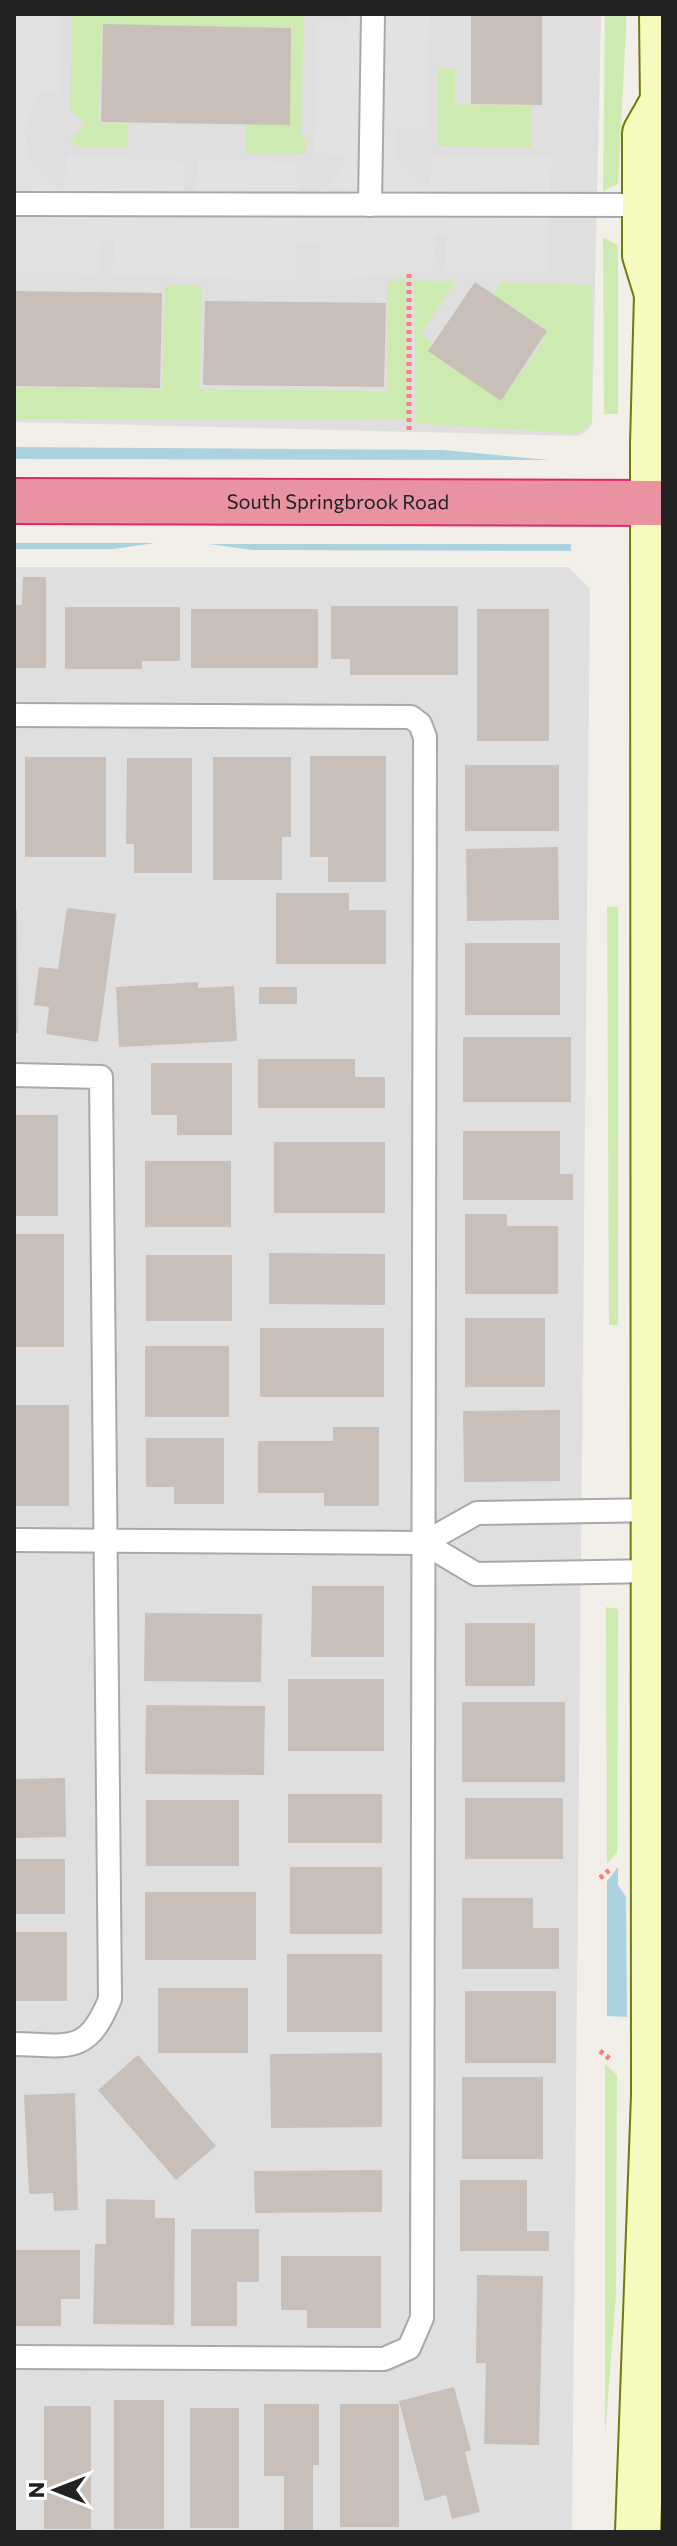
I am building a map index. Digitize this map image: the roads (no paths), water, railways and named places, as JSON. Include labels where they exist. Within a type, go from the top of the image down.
[{"type":"highway","name":"South Springbrook Road","points":[[14,501],[658,502]]},
{"type":"street","points":[[647,2511],[659,1703],[655,1571],[660,288],[645,255],[645,133],[662,104],[662,14]]},
{"type":"lane","points":[[370,205],[373,14]]},
{"type":"lane","points":[[14,204],[645,205]]},
{"type":"lane","points":[[14,715],[411,717],[420,724],[425,737],[422,2318],[409,2348],[384,2359],[14,2357]]},
{"type":"lane","points":[[14,1075],[101,1077],[110,1999],[99,2028],[77,2045],[14,2044]]},
{"type":"lane","points":[[14,1540],[424,1543],[477,1513],[656,1510]]},
{"type":"lane","points":[[424,1543],[476,1574],[655,1571]]},
{"type":"water","points":[[14,447],[443,450],[549,460],[14,459]]},
{"type":"water","points":[[14,543],[155,543],[114,549],[14,549]]},
{"type":"water","points":[[209,544],[571,544],[571,551],[252,550]]},
{"type":"water","points":[[618,1867],[618,1885],[626,1897],[627,2017],[607,2016],[607,1881]]}]
